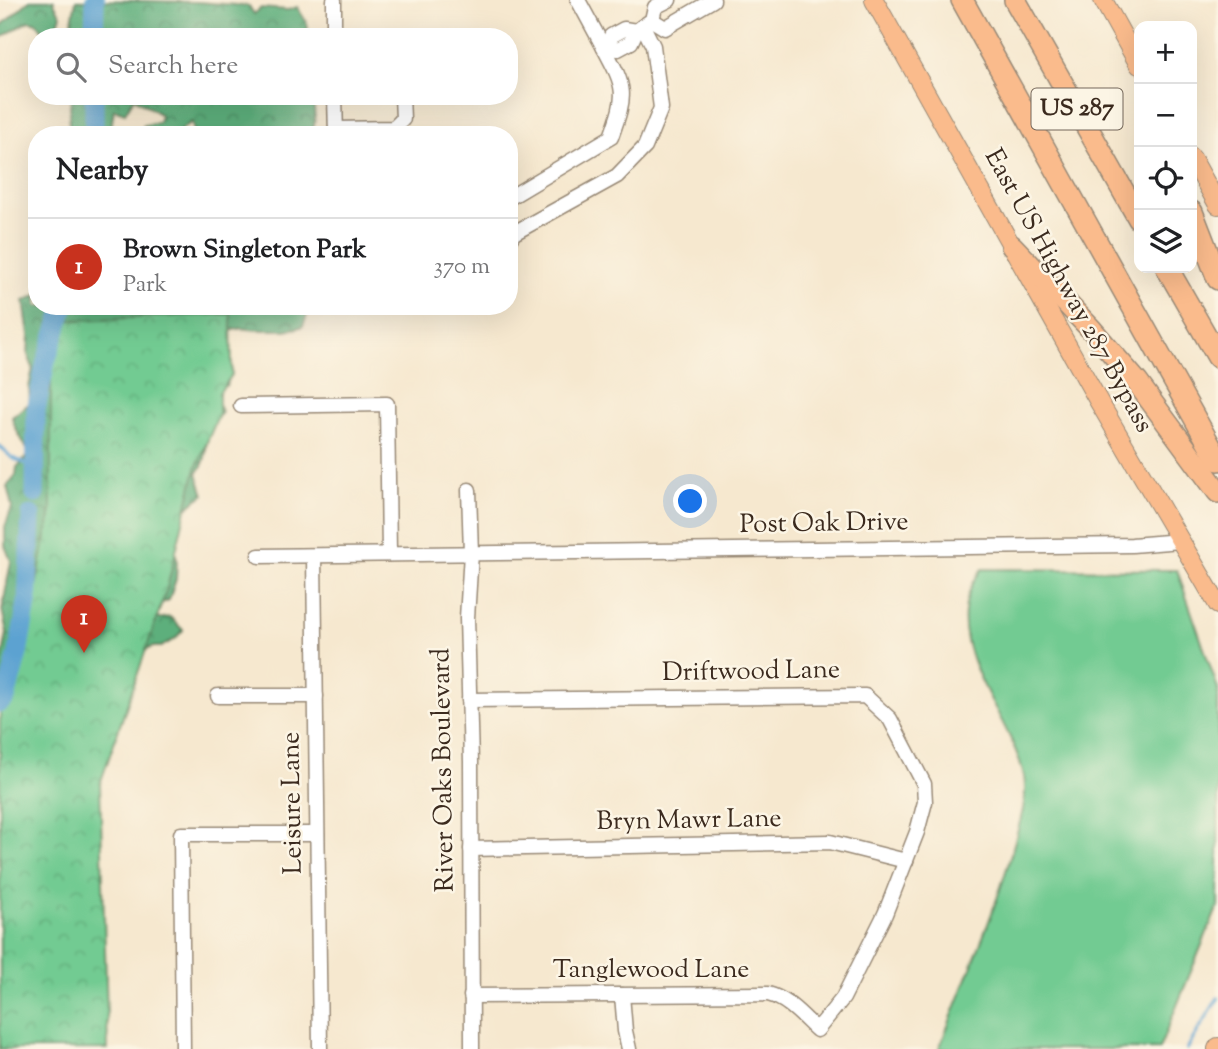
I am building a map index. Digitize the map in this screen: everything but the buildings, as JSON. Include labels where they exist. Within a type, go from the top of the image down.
[{"type":"highway","name":"US 287","points":[[961,0],[1218,460]]},
{"type":"highway","name":"US 287","points":[[1016,0],[1134,210]]},
{"type":"highway","points":[[1197,225],[1218,279]]},
{"type":"highway","points":[[1012,246],[1138,382],[1218,492]]},
{"type":"highway","points":[[1170,273],[1218,357]]},
{"type":"main road","name":"East US Highway 287 Bypass","points":[[874,0],[1099,402],[1218,606]]},
{"type":"main road","points":[[1103,0],[1134,56]]},
{"type":"main road","points":[[1197,167],[1218,205]]},
{"type":"street","points":[[334,0],[334,28]]},
{"type":"street","points":[[518,193],[611,137],[621,108],[622,81],[606,47],[578,0]]},
{"type":"street","points":[[606,47],[618,49],[631,42],[655,7],[669,0]]},
{"type":"street","points":[[644,26],[665,28],[713,0]]},
{"type":"street","points":[[518,231],[617,176],[645,147],[660,108],[653,46],[644,26]]},
{"type":"street","points":[[335,105],[336,126]]},
{"type":"street","points":[[396,126],[403,119],[402,105]]},
{"type":"street","points":[[241,406],[387,404],[389,554]]},
{"type":"street","name":"River Oaks Boulevard","points":[[469,491],[471,553],[467,618],[472,1049]]},
{"type":"street","name":"Post Oak Drive","points":[[258,556],[1132,545],[1180,541]]},
{"type":"street","name":"Leisure Lane","points":[[314,556],[320,1049]]},
{"type":"street","points":[[218,695],[316,696]]},
{"type":"street","name":"Driftwood Lane","points":[[468,700],[865,696],[890,719],[924,784],[926,792],[921,819],[886,914],[844,998],[817,1030]]},
{"type":"street","points":[[183,1049],[181,834],[317,834]]},
{"type":"street","name":"Bryn Mawr Lane","points":[[471,849],[830,842],[906,861]]},
{"type":"street","name":"Tanglewood Lane","points":[[471,996],[768,994],[778,996],[817,1030]]},
{"type":"street","points":[[622,995],[629,1049]]},
{"type":"green space","points":[[30,0],[54,0],[61,15],[55,28],[41,28],[37,23],[29,21],[0,38],[0,27]]},
{"type":"green space","points":[[76,0],[197,2],[249,6],[254,14],[261,8],[288,10],[297,7],[308,28],[71,28]]},
{"type":"green space","points":[[70,105],[130,105],[125,113],[114,109],[111,126],[69,126]]},
{"type":"green space","points":[[145,105],[314,105],[315,120],[314,126],[193,126],[192,122],[186,126],[144,126],[159,122],[161,115]]},
{"type":"green space","points":[[28,299],[28,315],[307,315],[303,326],[298,328],[242,329],[229,332],[231,372],[227,385],[214,391],[222,412],[210,428],[205,458],[197,473],[204,495],[175,520],[172,543],[177,559],[176,579],[169,600],[151,608],[155,619],[170,617],[183,630],[175,639],[161,647],[152,647],[131,659],[12,691],[0,707],[0,669],[7,633],[2,610],[11,561],[5,546],[5,527],[12,507],[7,486],[16,475],[17,467],[29,455],[12,417],[30,403],[29,387],[33,368],[28,355],[29,335],[24,301]]},
{"type":"green space","points":[[231,315],[232,375],[219,393],[219,414],[196,468],[167,588],[100,784],[108,1049],[0,1049],[0,710],[14,696],[51,512],[51,321]]},
{"type":"green space","points":[[982,569],[1177,570],[1218,689],[1218,906],[1159,1049],[939,1049],[998,896],[1019,827],[1025,793],[1024,776],[1016,751],[968,647],[965,621],[968,595]]},
{"type":"waterway","points":[[94,28],[95,0]]},
{"type":"waterway","points":[[94,105],[94,126]]},
{"type":"waterway","points":[[35,494],[36,410],[46,361],[62,315]]},
{"type":"waterway","points":[[0,446],[12,458],[35,467]]},
{"type":"waterway","points":[[0,703],[6,698],[27,603],[31,515]]},
{"type":"waterway","points":[[1187,1049],[1218,998]]},
{"type":"place","name":"Brown Singleton Park","points":[[84,653]]}]
